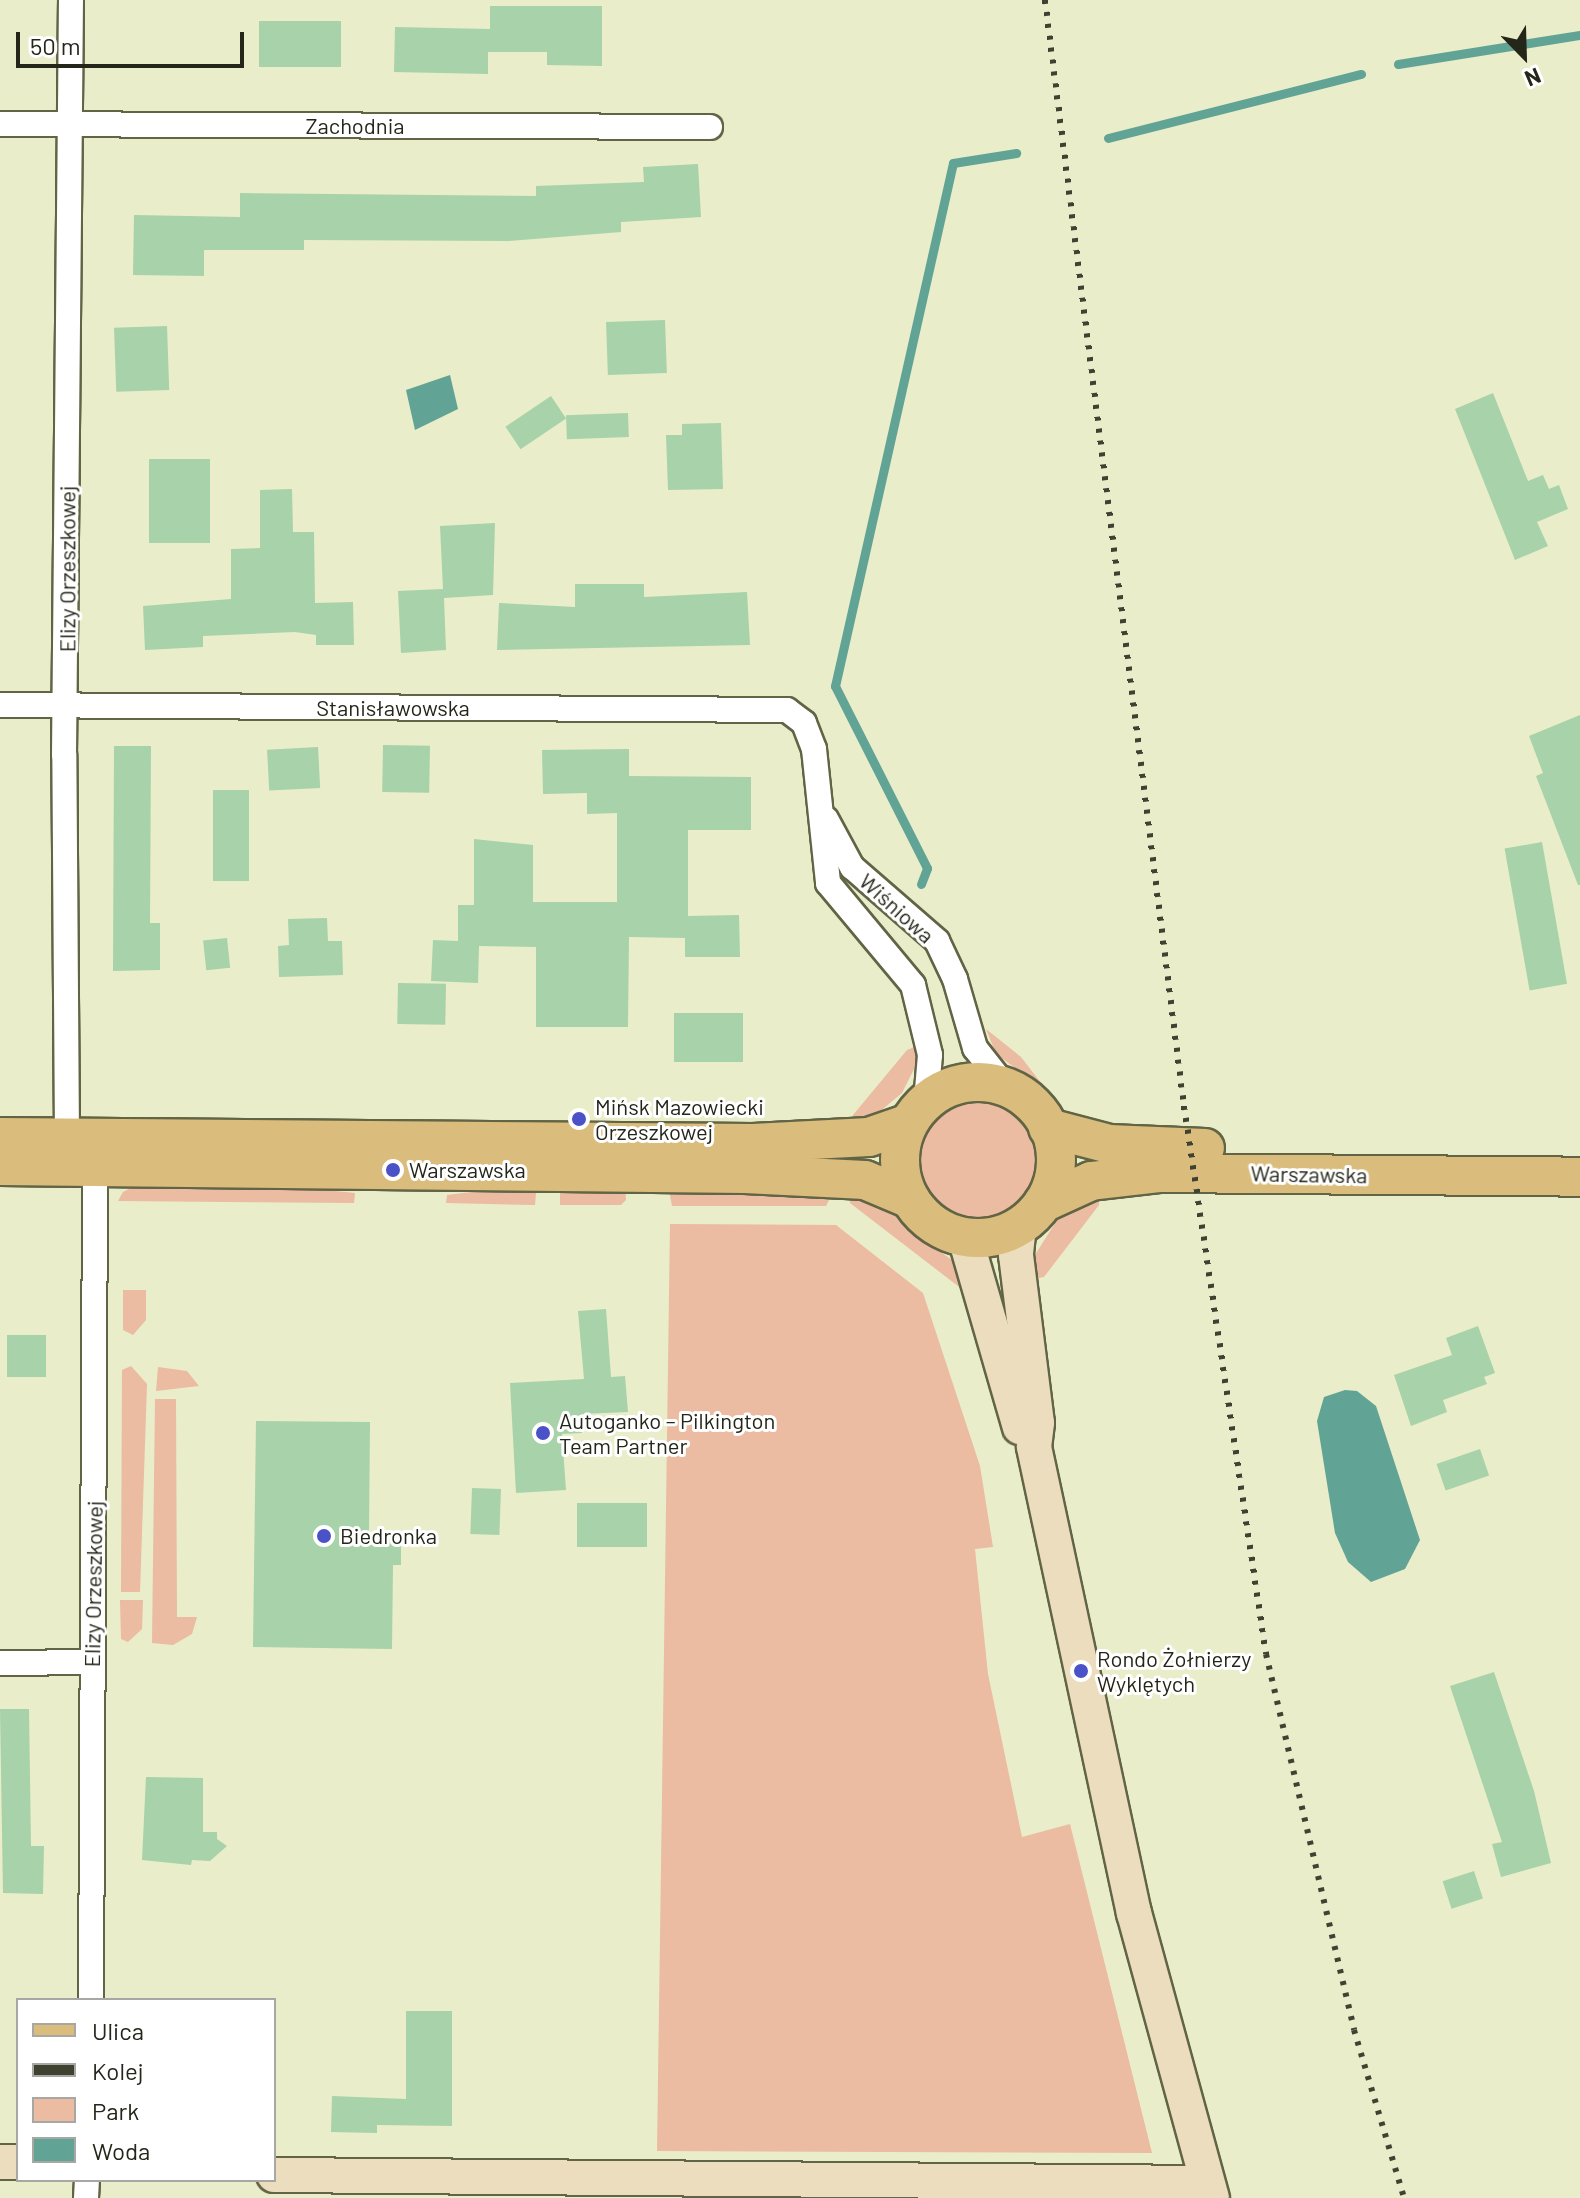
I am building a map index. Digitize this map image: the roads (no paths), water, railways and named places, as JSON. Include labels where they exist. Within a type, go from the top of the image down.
[{"type":"main road","points":[[0,1137],[753,1143],[869,1137],[918,1113],[958,1084],[1005,1086],[1026,1098],[1048,1128],[1056,1161],[1031,1214],[988,1237],[965,1237],[943,1230],[910,1199],[865,1180],[745,1174],[0,1166]]},
{"type":"main road","points":[[910,1199],[899,1155],[918,1113]]},
{"type":"main road","name":"Warszawska","points":[[1048,1128],[1089,1141],[1168,1148],[1580,1152]]},
{"type":"main road","points":[[67,1138],[111,1167]]},
{"type":"main road","name":"Warszawska","points":[[1031,1214],[1091,1181],[1159,1173],[1580,1177]]},
{"type":"street","name":"Elizy Orzeszkowej","points":[[67,1138],[65,706],[71,0]]},
{"type":"street","name":"Zachodnia","points":[[0,124],[710,127]]},
{"type":"street","name":"Stanisławowska","points":[[0,705],[787,710]]},
{"type":"street","name":"Wiśniowa","points":[[787,710],[809,731],[825,817],[828,883],[913,985],[930,1055],[918,1113]]},
{"type":"street","name":"Wiśniowa","points":[[825,817],[852,867],[937,941],[955,979],[975,1048],[1005,1086]]},
{"type":"street","name":"Elizy Orzeszkowej","points":[[91,1998],[92,1662],[111,1167]]},
{"type":"street","points":[[276,2175],[1209,2190],[1134,1913],[1034,1447],[1037,1423],[1016,1255],[1031,1214]]},
{"type":"street","points":[[965,1237],[1019,1427],[1034,1447]]},
{"type":"street","points":[[0,1663],[92,1662]]},
{"type":"water","points":[[450,375],[458,409],[415,430],[406,390]]},
{"type":"water","points":[[1345,1390],[1357,1391],[1376,1406],[1420,1540],[1405,1569],[1371,1582],[1348,1562],[1335,1533],[1317,1421],[1324,1397]]},
{"type":"waterway","points":[[1398,64],[1580,35]]},
{"type":"waterway","points":[[1108,138],[1361,74]]},
{"type":"waterway","points":[[921,884],[927,868],[835,686],[953,163],[1016,153]]},
{"type":"railway","points":[[1045,0],[1184,1106],[1266,1654],[1354,2030],[1404,2198]]},
{"type":"place","name":"Mińsk Mazowiecki Orzeszkowej","points":[[579,1119]]},
{"type":"place","name":"Warszawska","points":[[393,1170]]},
{"type":"place","name":"Autoganko – Pilkington Team Partner","points":[[543,1433]]},
{"type":"place","name":"Biedronka","points":[[324,1536]]},
{"type":"place","name":"Rondo Żołnierzy Wyklętych","points":[[1081,1671]]}]
